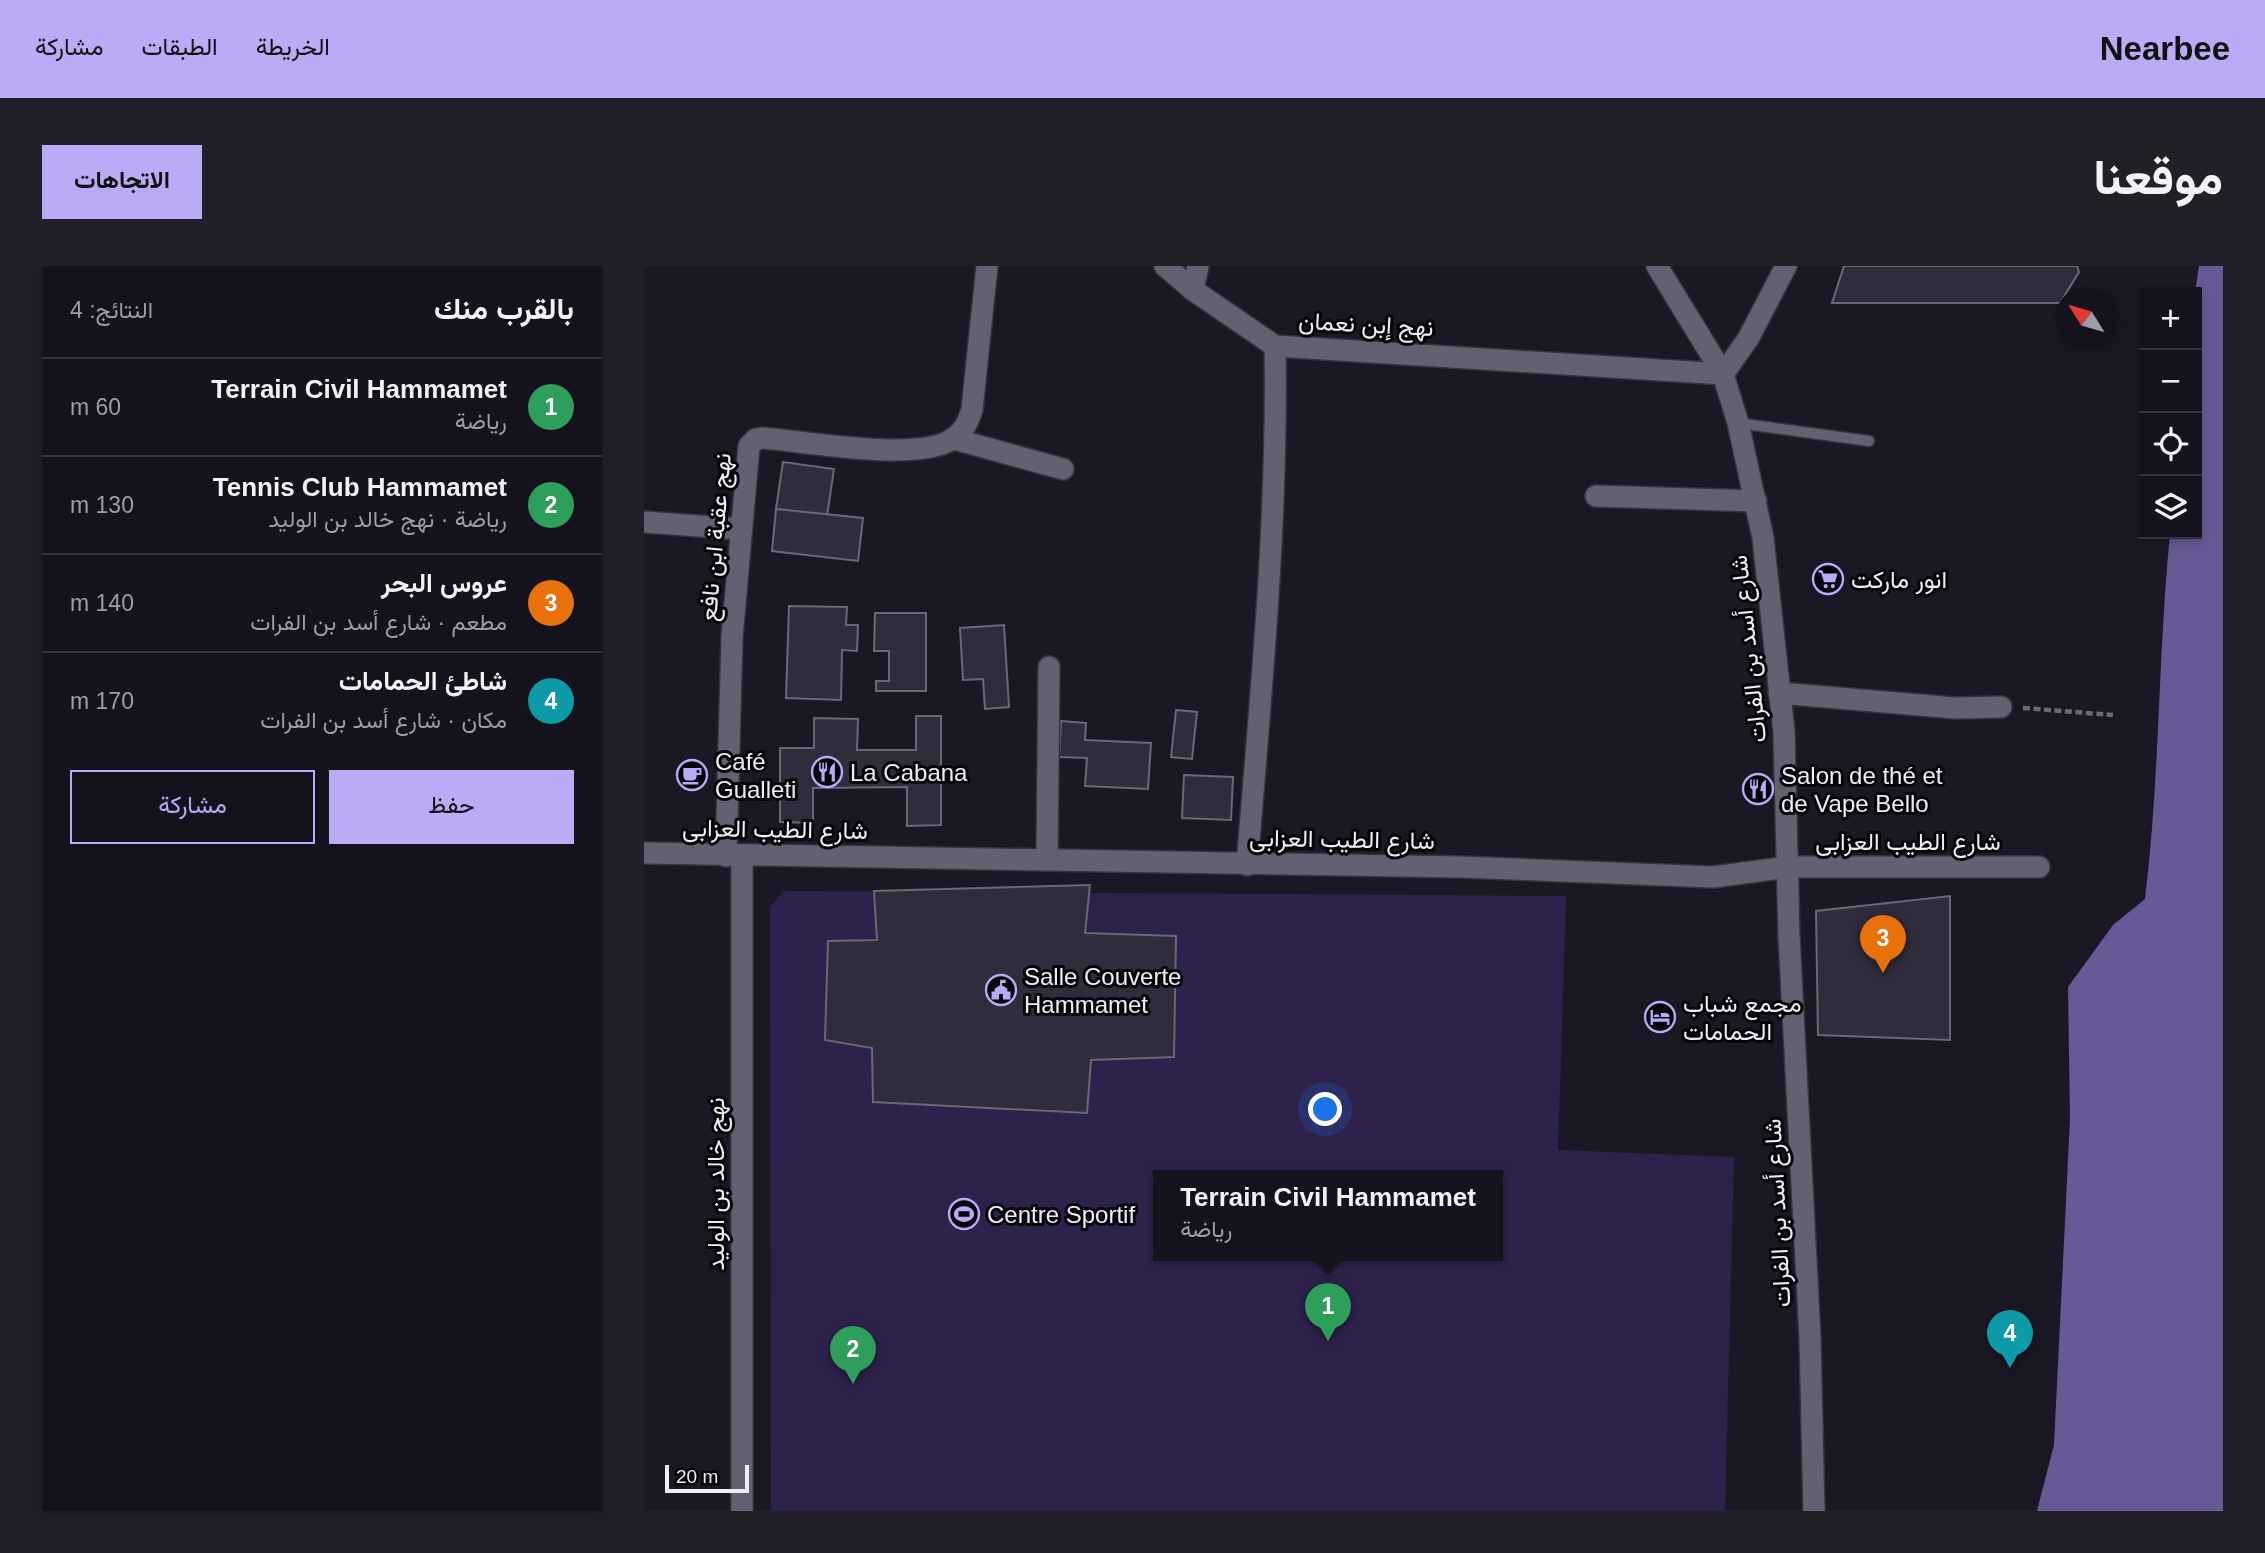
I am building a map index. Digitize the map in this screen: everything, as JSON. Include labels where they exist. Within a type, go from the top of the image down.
[{"type":"street","points":[[988,266],[972,410],[967,426],[954,439],[1063,469]]},
{"type":"street","points":[[1165,266],[1193,289],[1275,346]]},
{"type":"street","points":[[1193,289],[1198,266]]},
{"type":"street","name":"شارع أسد بن الفرات","points":[[1657,266],[1723,374],[1738,423],[1756,501],[1779,693],[1810,1338],[1814,1511]]},
{"type":"street","points":[[1723,374],[1748,339],[1786,266]]},
{"type":"street","name":"نهج إبن نعمان","points":[[1247,865],[1270,550],[1276,415],[1275,346],[1723,374]]},
{"type":"street","name":"نهج عقبة ابن نافع","points":[[734,856],[732,637],[748,451],[756,439],[876,450],[929,447],[954,439]]},
{"type":"street","points":[[1596,496],[1756,501]]},
{"type":"street","points":[[644,522],[740,529]]},
{"type":"street","points":[[1047,859],[1049,667]]},
{"type":"street","points":[[1779,693],[1955,708],[2001,707]]},
{"type":"street","name":"شارع الطيب العزابى","points":[[644,853],[1461,867],[1713,877],[1788,867],[2039,867]]},
{"type":"street","name":"نهج خالد بن الوليد","points":[[734,856],[742,1511]]},
{"type":"lane","points":[[1738,423],[1868,441]]},
{"type":"path","points":[[2001,707],[2112,715]]},
{"type":"shaded area","points":[[2199,266],[2223,266],[2223,1511],[2037,1511],[2054,1445],[2070,1119],[2068,987],[2113,925],[2145,899],[2154,808],[2170,539],[2202,539],[2202,287],[2196,287]]},
{"type":"shaded area","name":"Centre Sportif","points":[[784,891],[1566,896],[1558,1150],[1734,1157],[1725,1511],[771,1511],[770,907]]},
{"type":"building","points":[[1844,266],[2077,266],[2079,272],[2070,287],[2055,287],[2055,303],[1832,303]]},
{"type":"building","points":[[783,462],[834,469],[827,516],[776,509]]},
{"type":"building","points":[[776,509],[863,518],[858,561],[772,551]]},
{"type":"building","points":[[789,606],[847,607],[846,625],[858,625],[857,651],[842,650],[841,700],[786,698]]},
{"type":"building","points":[[875,613],[926,613],[926,691],[876,691],[876,681],[889,681],[889,651],[874,651]]},
{"type":"building","points":[[1004,625],[1009,707],[985,709],[983,679],[963,680],[960,628]]},
{"type":"building","points":[[1176,710],[1197,712],[1192,759],[1171,757]]},
{"type":"building","points":[[916,716],[941,716],[941,825],[907,826],[907,787],[813,788],[813,823],[780,822],[780,748],[814,748],[814,718],[858,719],[857,750],[916,750]]},
{"type":"building","points":[[1061,721],[1086,723],[1085,740],[1151,743],[1148,789],[1085,786],[1087,758],[1059,757]]},
{"type":"building","points":[[1184,775],[1233,777],[1231,820],[1182,818]]},
{"type":"building","name":"Salle Couverte Hammamet","points":[[1090,885],[1085,933],[1176,936],[1174,1057],[1091,1060],[1087,1113],[873,1102],[872,1048],[825,1040],[828,941],[877,940],[874,891]]},
{"type":"building","points":[[1950,896],[1950,1040],[1818,1035],[1816,911]]},
{"type":"place","name":"انور ماركت","points":[[1828,579]]},
{"type":"place","name":"La Cabana","points":[[827,772]]},
{"type":"place","name":"Café Gualleti","points":[[692,775]]},
{"type":"place","name":"Salon de thé et de Vape Bello","points":[[1758,789]]},
{"type":"place","name":"عروس البحر","points":[[1883,973]]},
{"type":"place","name":"Salle Couverte Hammamet","points":[[1001,990]]},
{"type":"place","name":"مجمع شباب الحمامات","points":[[1660,1017]]},
{"type":"place","name":"Centre Sportif","points":[[964,1214]]},
{"type":"place","name":"Terrain Civil Hammamet","points":[[1328,1341]]},
{"type":"place","name":"شاطئ الحمامات","points":[[2010,1368]]},
{"type":"place","name":"Tennis Club Hammamet","points":[[853,1384]]}]
